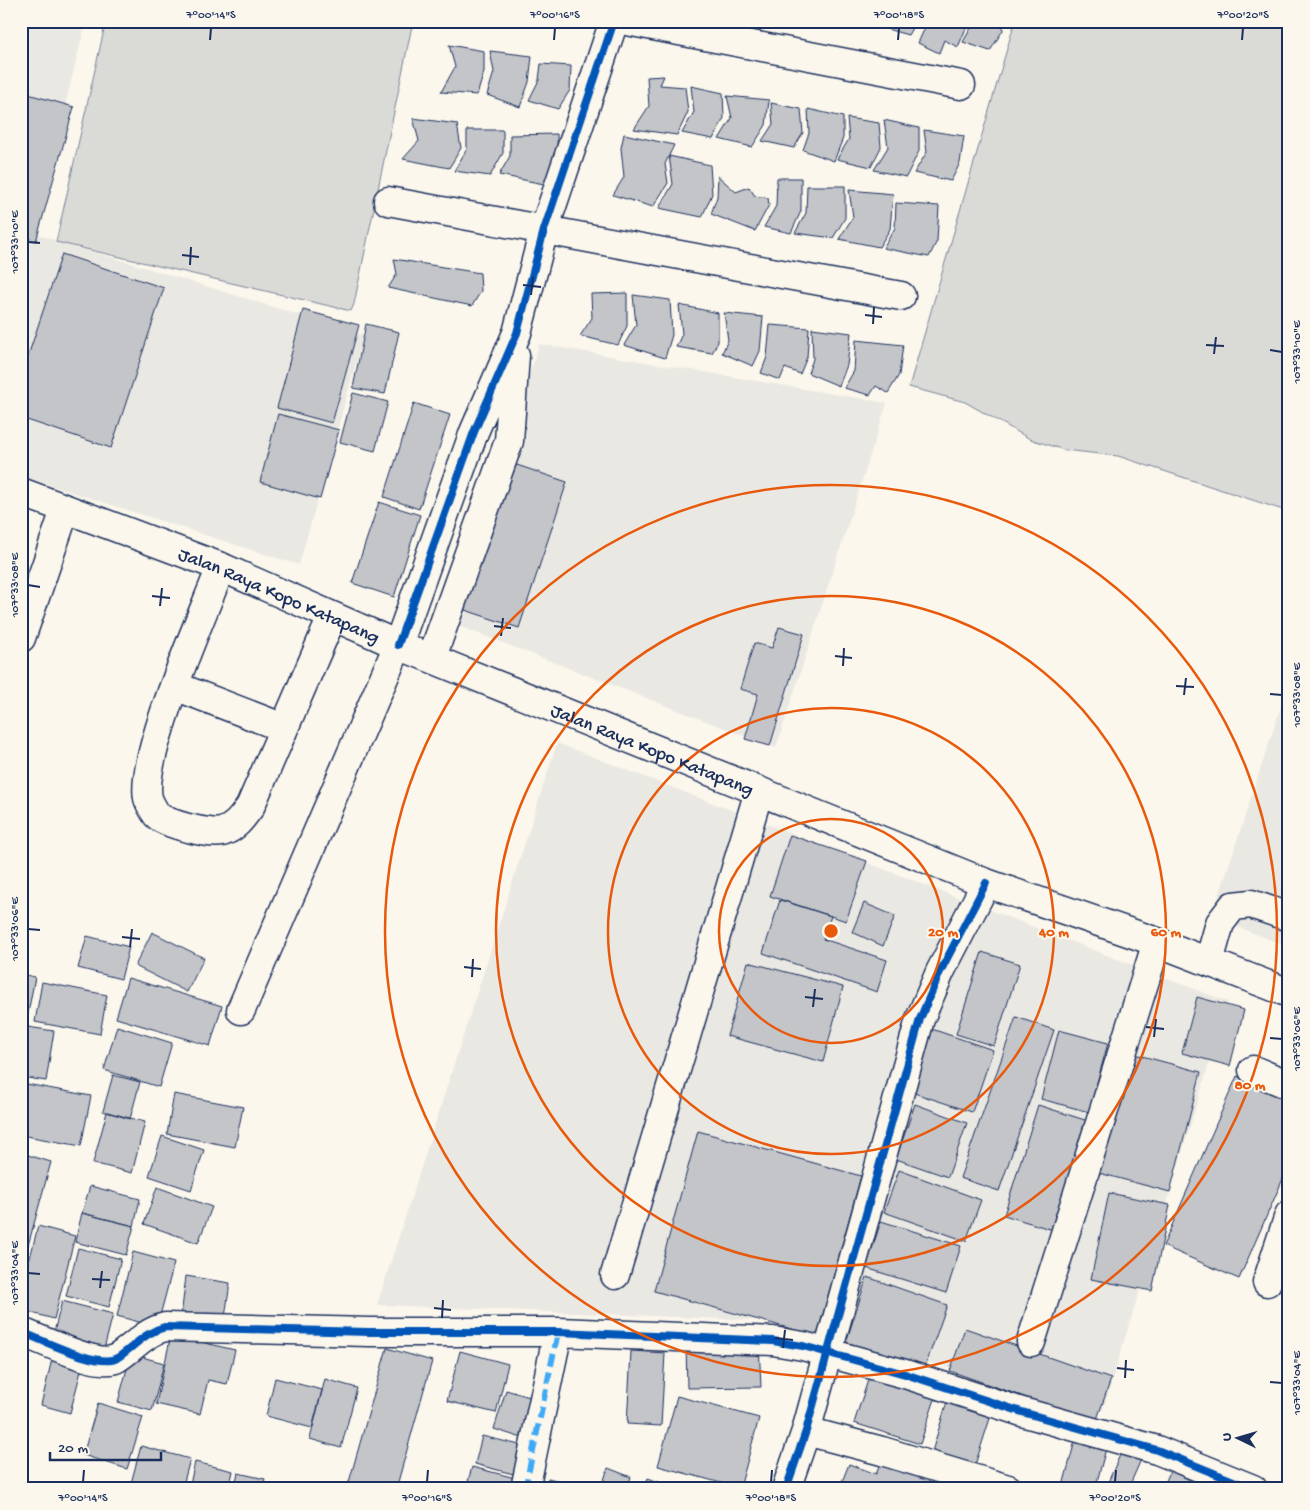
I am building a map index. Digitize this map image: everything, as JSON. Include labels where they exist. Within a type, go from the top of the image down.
[{"type":"street","points":[[241,1010],[398,645],[474,432],[516,333],[544,230],[614,21]]},
{"type":"street","points":[[627,21],[961,85]]},
{"type":"street","points":[[388,201],[901,296]]},
{"type":"street","points":[[432,657],[509,442],[516,333]]},
{"type":"street","name":"Jalan Raya Kopo Katapang","points":[[21,492],[64,510],[221,567],[398,645],[432,657],[986,883],[1157,942],[1289,993]]},
{"type":"street","points":[[21,638],[64,510]]},
{"type":"street","points":[[221,567],[160,726],[148,771],[148,798],[157,815],[185,828],[220,833],[236,825],[250,807],[332,617]]},
{"type":"street","points":[[176,686],[284,728]]},
{"type":"street","points":[[615,1276],[759,791]]},
{"type":"street","points":[[786,1489],[806,1431],[920,1019],[940,972],[986,883]]},
{"type":"street","points":[[1210,962],[1220,923],[1233,906],[1251,904],[1289,917]]},
{"type":"street","points":[[1031,1342],[1157,942]]},
{"type":"street","points":[[1253,1070],[1289,1085]]},
{"type":"street","points":[[1267,1282],[1289,1215]]},
{"type":"street","points":[[21,1332],[102,1360],[115,1359],[151,1331],[165,1327],[369,1332],[558,1332],[773,1341],[905,1374],[1022,1412],[1157,1450],[1253,1489]]},
{"type":"street","points":[[525,1489],[558,1332]]},
{"type":"street","points":[[806,1431],[882,1451],[1008,1489]]},
{"type":"shaded area","points":[[21,21],[86,21],[33,233],[364,335],[299,565],[21,476]]},
{"type":"shaded area","points":[[106,21],[413,21],[351,311],[56,242]]},
{"type":"shaded area","points":[[1015,21],[1289,21],[1289,512],[1118,456],[1064,450],[1030,439],[965,402],[909,387]]},
{"type":"shaded area","points":[[539,344],[887,403],[776,748],[454,624]]},
{"type":"shaded area","points":[[1289,682],[1289,947],[1212,917]]},
{"type":"shaded area","points":[[557,743],[1228,1002],[1103,1410],[777,1321],[377,1305]]},
{"type":"building","points":[[841,21],[874,21],[871,26]]},
{"type":"building","points":[[879,21],[916,21],[908,35],[876,26]]},
{"type":"building","points":[[928,21],[969,21],[958,47],[944,40],[939,53],[918,43]]},
{"type":"building","points":[[975,21],[1002,21],[1003,30],[990,51],[963,42]]},
{"type":"building","points":[[449,45],[484,51],[484,72],[477,95],[441,92],[455,67]]},
{"type":"building","points":[[490,51],[532,56],[529,82],[520,107],[487,95],[494,72]]},
{"type":"building","points":[[541,64],[571,66],[570,90],[558,109],[529,100],[539,80]]},
{"type":"building","points":[[664,76],[660,85],[685,87],[688,112],[677,135],[634,129],[649,106],[647,77]]},
{"type":"building","points":[[691,86],[723,93],[724,118],[713,139],[682,133],[694,112]]},
{"type":"building","points":[[21,92],[74,107],[36,241],[21,236]]},
{"type":"building","points":[[727,96],[769,100],[766,125],[752,147],[719,139],[732,118]]},
{"type":"building","points":[[771,103],[801,109],[803,133],[794,148],[762,141],[773,124]]},
{"type":"building","points":[[808,109],[843,117],[843,138],[834,161],[803,150],[809,133]]},
{"type":"building","points":[[413,118],[457,124],[461,148],[449,168],[403,159],[419,141]]},
{"type":"building","points":[[847,118],[879,123],[881,147],[871,167],[837,159],[849,139]]},
{"type":"building","points":[[884,120],[919,128],[919,151],[906,177],[874,170],[888,147]]},
{"type":"building","points":[[467,130],[503,130],[503,153],[490,176],[454,171],[467,149]]},
{"type":"building","points":[[924,130],[964,136],[960,163],[951,181],[914,173],[927,152]]},
{"type":"building","points":[[557,134],[558,167],[549,185],[499,175],[510,156],[510,135]]},
{"type":"building","points":[[624,134],[674,145],[665,164],[668,183],[653,207],[613,195],[624,177],[621,148]]},
{"type":"building","points":[[669,156],[710,165],[712,194],[702,217],[659,208],[673,184]]},
{"type":"building","points":[[718,176],[736,192],[749,187],[755,196],[768,198],[769,205],[755,231],[711,214],[717,197]]},
{"type":"building","points":[[777,178],[801,178],[801,211],[791,233],[764,227],[776,206]]},
{"type":"building","points":[[807,186],[845,186],[845,218],[833,238],[795,233],[806,213]]},
{"type":"building","points":[[849,190],[893,194],[890,229],[879,247],[839,239],[853,217]]},
{"type":"building","points":[[896,203],[939,206],[937,241],[929,257],[883,248],[895,228]]},
{"type":"building","points":[[62,254],[164,288],[111,448],[21,418],[21,377]]},
{"type":"building","points":[[394,259],[480,273],[481,291],[472,306],[388,288],[397,274]]},
{"type":"building","points":[[627,293],[627,326],[618,345],[580,336],[592,318],[591,294]]},
{"type":"building","points":[[633,295],[670,300],[672,335],[665,358],[624,345],[636,325]]},
{"type":"building","points":[[679,305],[718,313],[718,342],[712,353],[676,347],[682,334]]},
{"type":"building","points":[[303,310],[359,325],[332,423],[277,408]]},
{"type":"building","points":[[724,313],[763,317],[760,351],[753,366],[722,353],[728,340]]},
{"type":"building","points":[[366,324],[399,332],[385,394],[353,388]]},
{"type":"building","points":[[770,325],[809,328],[807,357],[800,374],[785,368],[780,380],[761,373],[767,357]]},
{"type":"building","points":[[812,328],[851,333],[847,365],[839,386],[808,373],[813,359]]},
{"type":"building","points":[[856,340],[903,345],[899,375],[888,393],[876,386],[870,395],[844,388],[854,371]]},
{"type":"building","points":[[353,393],[388,402],[375,451],[340,442]]},
{"type":"building","points":[[414,403],[450,415],[419,509],[384,497]]},
{"type":"building","points":[[278,414],[339,430],[320,499],[260,482]]},
{"type":"building","points":[[511,463],[567,482],[519,628],[462,609]]},
{"type":"building","points":[[379,502],[420,515],[394,597],[352,583]]},
{"type":"building","points":[[779,627],[804,634],[770,746],[745,739],[758,694],[740,689],[754,643],[772,648]]},
{"type":"building","points":[[790,835],[867,861],[846,921],[770,896]]},
{"type":"building","points":[[780,900],[831,916],[823,939],[887,960],[877,992],[763,953]]},
{"type":"building","points":[[864,903],[895,916],[883,946],[852,932]]},
{"type":"building","points":[[152,932],[204,958],[187,992],[135,966]]},
{"type":"building","points":[[87,936],[129,947],[121,979],[78,968]]},
{"type":"building","points":[[982,952],[1020,964],[994,1046],[956,1034]]},
{"type":"building","points":[[748,962],[843,987],[823,1062],[727,1036]]},
{"type":"building","points":[[21,974],[35,977],[27,1018],[21,1017]]},
{"type":"building","points":[[128,978],[222,1006],[210,1046],[116,1018]]},
{"type":"building","points":[[42,982],[107,995],[100,1034],[35,1022]]},
{"type":"building","points":[[1197,997],[1244,1010],[1230,1066],[1182,1053]]},
{"type":"building","points":[[1016,1017],[1054,1030],[999,1191],[960,1178]]},
{"type":"building","points":[[21,1026],[54,1031],[46,1081],[21,1077]]},
{"type":"building","points":[[117,1026],[172,1043],[159,1087],[104,1070]]},
{"type":"building","points":[[926,1027],[993,1050],[972,1112],[905,1090]]},
{"type":"building","points":[[1059,1030],[1108,1043],[1089,1112],[1041,1099]]},
{"type":"building","points":[[1131,1053],[1201,1072],[1170,1192],[1099,1173]]},
{"type":"building","points":[[113,1075],[140,1082],[130,1119],[103,1111]]},
{"type":"building","points":[[1237,1076],[1289,1098],[1289,1165],[1239,1279],[1163,1246]]},
{"type":"building","points":[[21,1083],[91,1096],[81,1146],[21,1135]]},
{"type":"building","points":[[174,1094],[243,1107],[235,1147],[167,1134]]},
{"type":"building","points":[[915,1104],[967,1123],[948,1177],[896,1159]]},
{"type":"building","points":[[1038,1105],[1088,1121],[1053,1230],[1004,1215]]},
{"type":"building","points":[[107,1112],[145,1122],[132,1173],[93,1163]]},
{"type":"building","points":[[698,1131],[861,1176],[817,1336],[654,1291]]},
{"type":"building","points":[[162,1136],[204,1150],[191,1190],[149,1176]]},
{"type":"building","points":[[21,1153],[51,1162],[21,1271]]},
{"type":"building","points":[[899,1170],[981,1200],[966,1241],[884,1212]]},
{"type":"building","points":[[90,1186],[140,1199],[134,1226],[82,1213]]},
{"type":"building","points":[[157,1187],[212,1207],[198,1243],[144,1224]]},
{"type":"building","points":[[1109,1193],[1170,1205],[1152,1291],[1091,1279]]},
{"type":"building","points":[[82,1213],[134,1226],[126,1255],[75,1242]]},
{"type":"building","points":[[881,1221],[961,1246],[946,1293],[866,1268]]},
{"type":"building","points":[[38,1226],[75,1236],[54,1319],[21,1310],[21,1294]]},
{"type":"building","points":[[78,1248],[121,1259],[109,1307],[66,1296]]},
{"type":"building","points":[[133,1252],[174,1263],[157,1327],[117,1316]]},
{"type":"building","points":[[186,1276],[230,1283],[224,1324],[181,1317]]},
{"type":"building","points":[[867,1277],[947,1305],[924,1370],[846,1342]]},
{"type":"building","points":[[62,1301],[113,1314],[104,1349],[53,1336]]},
{"type":"building","points":[[965,1328],[1111,1379],[1096,1422],[950,1371]]},
{"type":"building","points":[[171,1335],[235,1350],[227,1384],[208,1380],[200,1414],[156,1404]]},
{"type":"building","points":[[759,1343],[761,1387],[687,1388],[686,1344]]},
{"type":"building","points":[[387,1348],[432,1361],[396,1489],[347,1489]]},
{"type":"building","points":[[460,1351],[508,1364],[496,1413],[447,1401]]},
{"type":"building","points":[[631,1351],[665,1353],[661,1426],[627,1424]]},
{"type":"building","points":[[131,1354],[164,1363],[152,1411],[118,1402]]},
{"type":"building","points":[[53,1355],[83,1363],[70,1413],[41,1405]]},
{"type":"building","points":[[869,1377],[935,1399],[920,1444],[854,1423]]},
{"type":"building","points":[[275,1378],[322,1390],[312,1428],[266,1416]]},
{"type":"building","points":[[325,1379],[357,1388],[341,1448],[310,1439]]},
{"type":"building","points":[[506,1390],[540,1400],[528,1440],[494,1429]]},
{"type":"building","points":[[949,1395],[993,1409],[974,1468],[931,1455]]},
{"type":"building","points":[[677,1396],[759,1418],[740,1488],[658,1466]]},
{"type":"building","points":[[98,1403],[143,1417],[127,1469],[83,1455]]},
{"type":"building","points":[[1077,1433],[1108,1441],[1095,1489],[1073,1489],[1063,1486]]},
{"type":"building","points":[[482,1436],[528,1447],[521,1476],[475,1464]]},
{"type":"building","points":[[141,1446],[190,1459],[182,1489],[137,1489],[130,1487]]},
{"type":"building","points":[[1124,1446],[1143,1455],[1128,1489],[1105,1489]]},
{"type":"building","points":[[883,1458],[931,1476],[926,1489],[839,1489],[849,1464],[876,1474]]},
{"type":"building","points":[[195,1462],[233,1471],[229,1489],[189,1489]]},
{"type":"building","points":[[472,1467],[523,1480],[521,1489],[466,1489]]},
{"type":"building","points":[[608,1468],[631,1477],[627,1489],[601,1489]]},
{"type":"building","points":[[1170,1471],[1197,1483],[1195,1489],[1163,1489]]},
{"type":"building","points":[[238,1473],[265,1479],[262,1489],[234,1489]]},
{"type":"building","points":[[548,1478],[585,1487],[584,1489],[546,1489]]},
{"type":"building","points":[[648,1478],[679,1489],[644,1489]]},
{"type":"building","points":[[941,1481],[963,1489],[938,1489]]},
{"type":"marked path","points":[[525,1489],[558,1332]]},
{"type":"cycle path","points":[[398,645],[474,432],[517,333],[544,230],[614,21]]},
{"type":"cycle path","points":[[786,1489],[806,1431],[920,1019],[940,972],[986,883]]},
{"type":"cycle path","points":[[21,1332],[70,1352],[97,1360],[117,1358],[151,1332],[165,1327],[369,1332],[558,1332],[773,1341],[803,1346],[905,1374],[1022,1412],[1157,1450],[1253,1489]]}]
